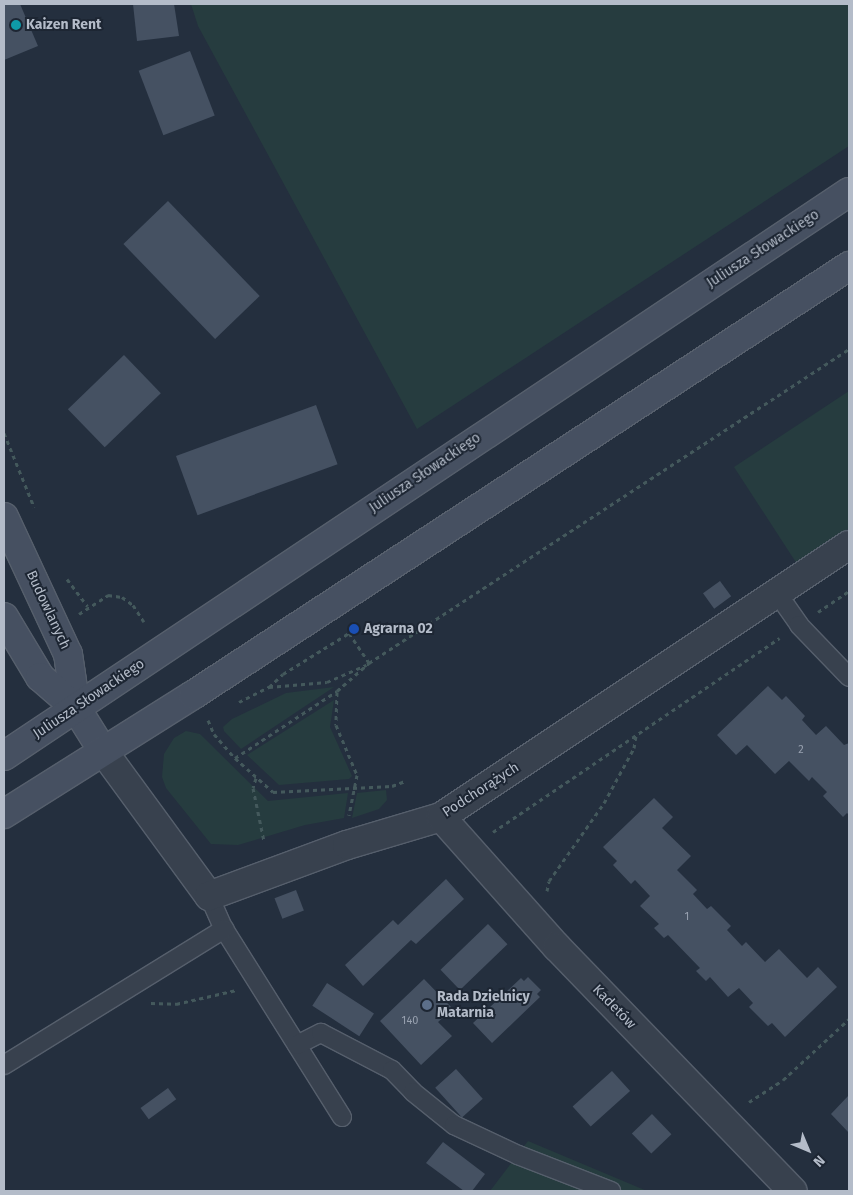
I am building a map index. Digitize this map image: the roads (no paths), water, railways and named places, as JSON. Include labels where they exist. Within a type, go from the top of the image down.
[{"type":"main road","name":"Juliusza Słowackiego","points":[[4,756],[849,192]]},
{"type":"main road","points":[[4,814],[849,266]]},
{"type":"main road","name":"Budowlanych","points":[[4,517],[68,654],[76,708]]},
{"type":"main road","name":"Budowlanych","points":[[4,617],[40,677],[76,708],[103,751]]},
{"type":"street","name":"Podchorążych","points":[[209,896],[347,845],[441,818],[849,545]]},
{"type":"street","points":[[103,751],[209,896]]},
{"type":"street","name":"Kadetów","points":[[441,818],[570,961],[793,1191]]},
{"type":"lane","points":[[777,594],[799,625],[849,677]]},
{"type":"lane","points":[[209,896],[224,929],[342,1117]]},
{"type":"lane","points":[[4,1065],[224,929]]},
{"type":"lane","points":[[297,1045],[321,1033],[392,1070],[413,1092],[454,1124],[518,1155],[611,1191]]},
{"type":"place","name":"Kaizen Rent","points":[[16,25]]},
{"type":"place","name":"Agrarna 02","points":[[354,629]]},
{"type":"place","name":"Rada Dzielnicy Matarnia","points":[[427,1005]]}]
